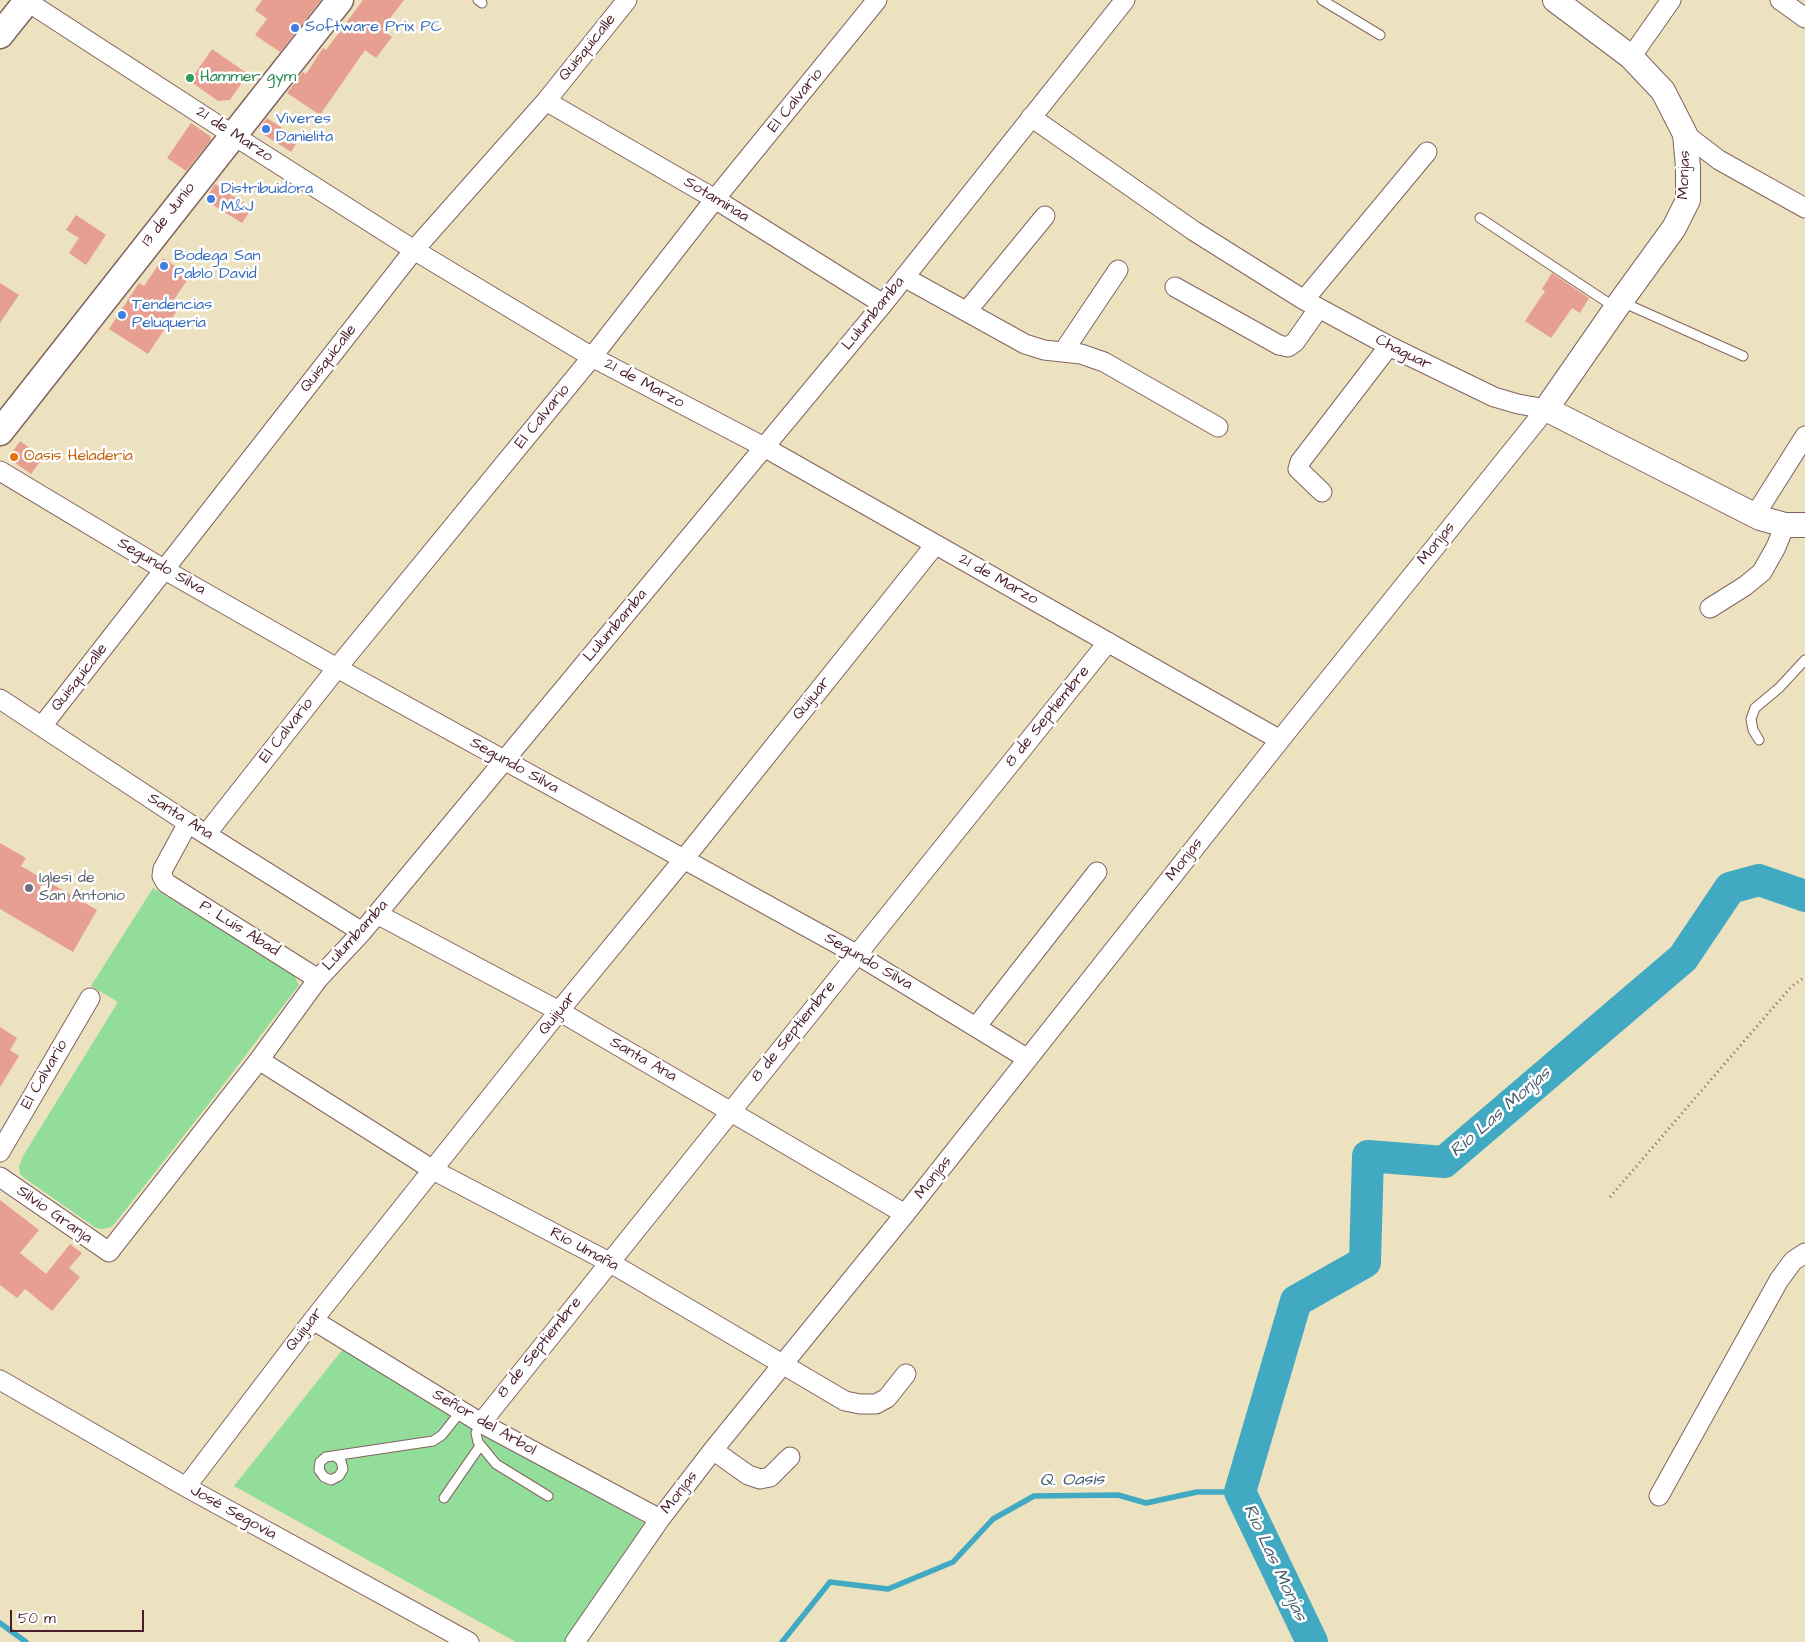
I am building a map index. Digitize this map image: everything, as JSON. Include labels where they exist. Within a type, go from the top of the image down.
[{"type":"main road","points":[[0,35],[27,0]]},
{"type":"main road","name":"13 de Junio","points":[[0,432],[340,0]]},
{"type":"street","name":"21 de Marzo","points":[[27,0],[232,135],[414,250],[592,357],[764,447],[1280,740]]},
{"type":"street","name":"Quisquicalle","points":[[42,726],[414,250],[546,101],[627,0]]},
{"type":"street","name":"El Calvario","points":[[206,833],[337,668],[592,357],[715,199],[878,0]]},
{"type":"street","name":"Lulumbamba","points":[[109,1252],[259,1060],[318,979],[362,932],[883,304],[1125,0]]},
{"type":"street","name":"Monjas","points":[[575,1642],[660,1519],[713,1450],[905,1214],[1280,740],[1546,409],[1674,228],[1688,200],[1688,167],[1685,134],[1663,90],[1631,57],[1555,0]]},
{"type":"street","points":[[1631,57],[1671,0]]},
{"type":"street","points":[[1780,0],[1805,18]]},
{"type":"street","name":"Sotaminaa","points":[[546,101],[715,199],[883,304]]},
{"type":"street","name":"Chaguar","points":[[1031,117],[1194,231],[1312,304],[1389,346],[1494,397],[1546,409],[1755,515],[1795,525]]},
{"type":"street","points":[[1685,134],[1719,160],[1805,208]]},
{"type":"street","points":[[1175,287],[1279,346],[1288,347],[1295,342],[1312,304],[1427,152]]},
{"type":"street","points":[[967,311],[1045,216]]},
{"type":"street","points":[[1063,352],[1118,270]]},
{"type":"street","points":[[904,277],[1025,344],[1044,350],[1081,354],[1104,362],[1218,427]]},
{"type":"street","points":[[1322,492],[1298,469],[1300,462],[1389,346]]},
{"type":"street","points":[[1755,515],[1805,436]]},
{"type":"street","name":"Segundo Silva","points":[[0,471],[165,570],[337,668],[856,954],[1028,1059]]},
{"type":"street","points":[[1710,608],[1745,586],[1762,572],[1776,547],[1795,525]]},
{"type":"street","name":"Quijuar","points":[[186,1487],[313,1320],[559,1011],[684,860],[935,545]]},
{"type":"street","name":"8 de Septiembre","points":[[481,1423],[1108,642]]},
{"type":"street","name":"Santa Ana","points":[[0,699],[188,823],[362,932]]},
{"type":"street","name":"P. Luis Abad","points":[[188,823],[163,869],[162,876],[166,883],[318,979]]},
{"type":"street","points":[[976,1027],[1097,872]]},
{"type":"street","name":"Santa Ana","points":[[377,914],[559,1011],[905,1214]]},
{"type":"street","name":"El Calvario","points":[[0,1152],[90,998]]},
{"type":"street","name":"Río Umaña","points":[[259,1060],[433,1170],[609,1262],[845,1401],[860,1404],[876,1404],[887,1398],[906,1374]]},
{"type":"street","name":"Silvio Granja","points":[[0,1177],[109,1252]]},
{"type":"street","points":[[1659,1496],[1779,1280],[1793,1260],[1805,1252]]},
{"type":"street","name":"Señor del Arbol","points":[[313,1320],[481,1423],[660,1519]]},
{"type":"street","name":"José Segovia","points":[[0,1380],[186,1487],[468,1642]]},
{"type":"street","points":[[713,1450],[748,1475],[760,1479],[770,1477],[790,1457]]},
{"type":"lane","points":[[1322,0],[1380,35]]},
{"type":"lane","points":[[1480,218],[1618,305],[1742,356]]},
{"type":"lane","points":[[1759,740],[1753,730],[1751,719],[1755,708],[1779,688],[1805,660]]},
{"type":"lane","points":[[335,1456],[433,1441],[442,1435],[461,1411]]},
{"type":"lane","points":[[481,1423],[476,1433],[480,1446],[504,1470],[548,1496]]},
{"type":"lane","points":[[444,1498],[480,1446]]},
{"type":"path","points":[[1610,1197],[1758,1024],[1792,987],[1805,977]]},
{"type":"green space","points":[[153,888],[293,973],[299,985],[112,1227],[96,1228],[23,1177],[20,1174],[19,1167],[23,1156],[118,1002],[91,986]]},
{"type":"green space","points":[[343,1349],[663,1534],[584,1642],[516,1642],[234,1486]]},
{"type":"building","points":[[262,0],[321,0],[280,52],[255,35],[267,19],[255,10]]},
{"type":"building","points":[[363,0],[404,0],[382,29],[392,37],[376,58],[365,50],[320,115],[287,93],[303,72],[306,74],[323,48],[326,50]]},
{"type":"building","points":[[212,49],[248,74],[230,100],[218,101],[190,81]]},
{"type":"building","points":[[267,118],[299,139],[291,152],[263,134],[260,127]]},
{"type":"building","points":[[191,123],[210,136],[211,140],[186,171],[167,158]]},
{"type":"building","points":[[215,184],[252,208],[242,223],[205,200]]},
{"type":"building","points":[[76,215],[106,235],[86,265],[69,253],[79,238],[66,230]]},
{"type":"building","points":[[163,258],[190,276],[171,304],[178,309],[148,354],[109,329],[139,283],[144,286]]},
{"type":"building","points":[[1552,273],[1589,298],[1580,313],[1572,308],[1551,338],[1525,321],[1545,291],[1542,289]]},
{"type":"building","points":[[0,283],[19,295],[0,323]]},
{"type":"building","points":[[20,441],[43,457],[31,474],[8,458]]},
{"type":"building","name":"Iglesi de San Antonio","points":[[0,843],[26,858],[21,866],[97,910],[73,952],[0,909]]},
{"type":"building","points":[[0,1027],[17,1038],[10,1050],[19,1056],[0,1087]]},
{"type":"building","points":[[0,1200],[39,1230],[20,1253],[46,1274],[70,1244],[82,1253],[69,1268],[80,1277],[52,1311],[25,1289],[17,1298],[0,1285]]},
{"type":"waterway","name":"Rio Las Monjas","points":[[1312,1642],[1240,1492],[1296,1301],[1365,1262],[1368,1156],[1444,1162],[1683,958],[1730,888],[1759,880],[1805,896]]},
{"type":"waterway","name":"Q. Oasis","points":[[782,1642],[830,1582],[888,1589],[953,1562],[993,1519],[1034,1496],[1118,1495],[1146,1503],[1197,1492],[1240,1492]]},
{"type":"waterway","name":"Q. Oasis","points":[[0,1623],[26,1642]]},
{"type":"place","name":"Software Prix PC","points":[[295,28]]},
{"type":"place","name":"Hammer gym","points":[[190,78]]},
{"type":"place","name":"Viveres Danielita","points":[[266,129]]},
{"type":"place","name":"Distribuidora M&J","points":[[211,199]]},
{"type":"place","name":"Bodega San Pablo David","points":[[164,266]]},
{"type":"place","name":"Tendencias Peluquería","points":[[122,315]]},
{"type":"place","name":"Oasis Heladería","points":[[14,457]]},
{"type":"place","name":"Iglesi de San Antonio","points":[[29,888]]}]
